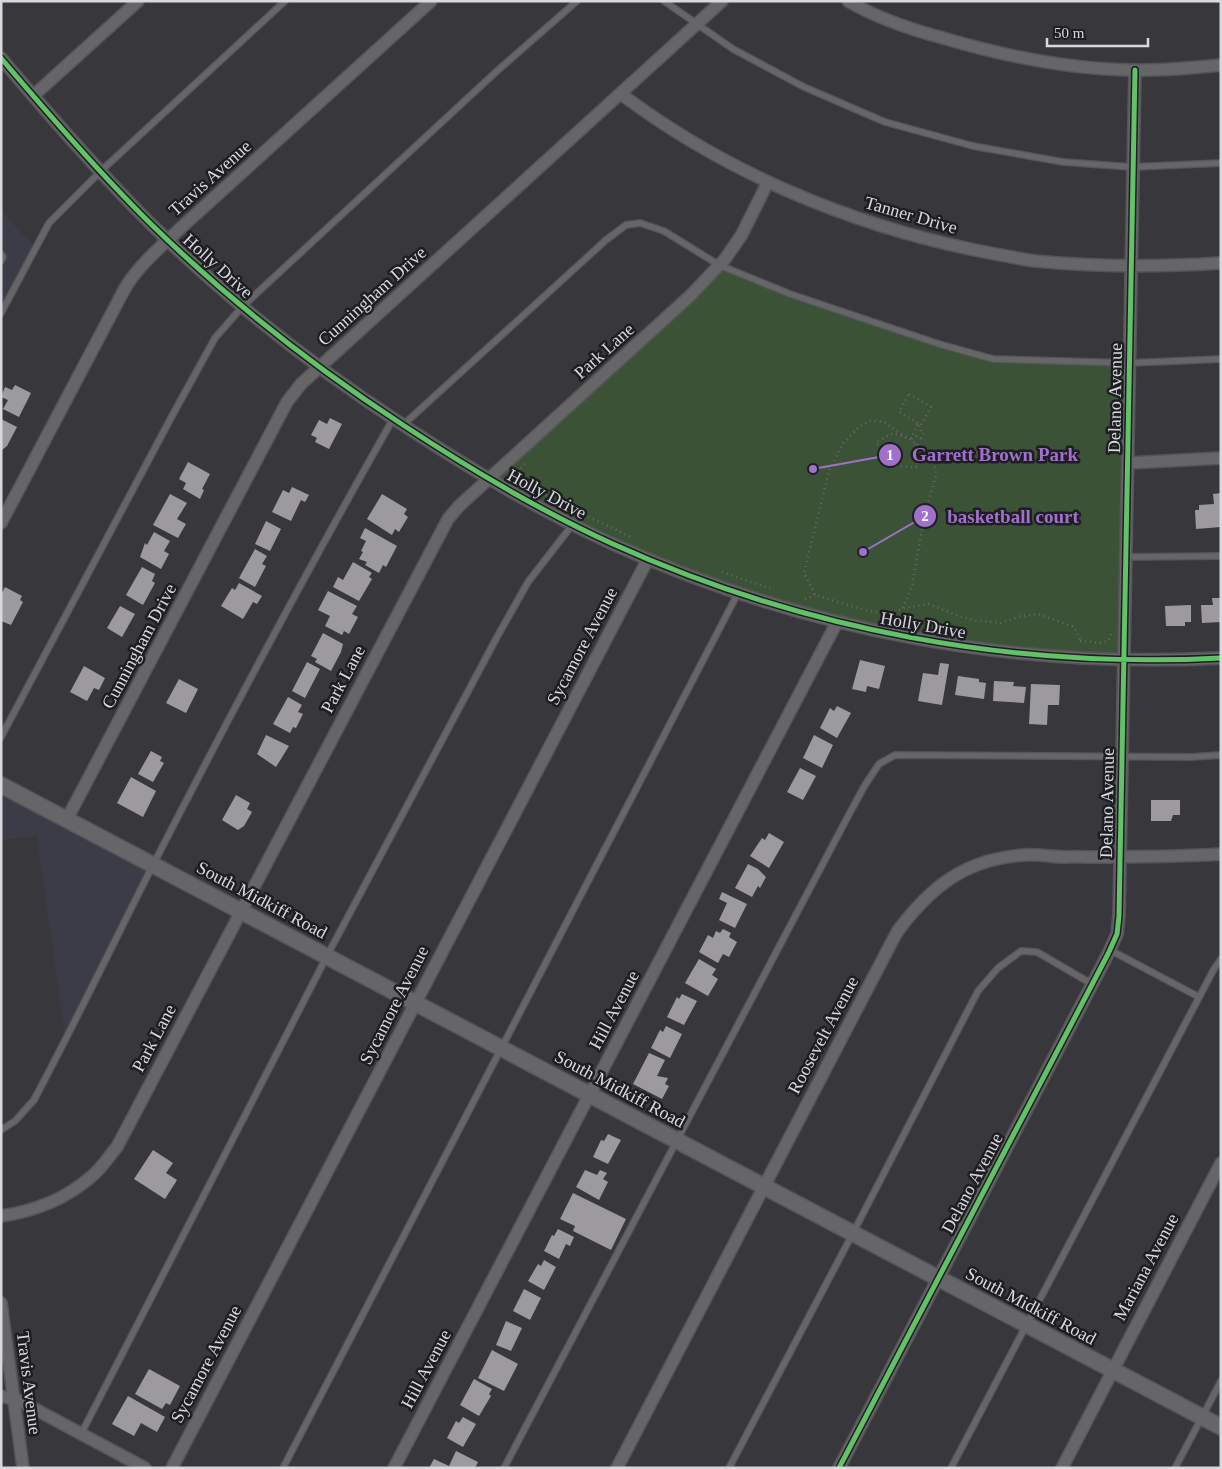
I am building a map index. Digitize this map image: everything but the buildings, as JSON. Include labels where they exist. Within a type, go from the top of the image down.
[{"type":"main road","name":"South Midkiff Road","points":[[1,785],[1221,1427]]},
{"type":"street","points":[[33,96],[138,1]]},
{"type":"street","name":"Travis Avenue","points":[[1,523],[126,285],[146,261],[168,240],[431,1]]},
{"type":"street","name":"Cunningham Drive","points":[[66,819],[287,402],[301,384],[722,1]]},
{"type":"street","points":[[848,1],[922,32],[981,50],[1054,64],[1134,70],[1164,70],[1221,65]]},
{"type":"street","name":"Holly Drive","points":[[1,58],[101,171],[168,240],[242,306],[343,385],[466,466],[610,543],[738,593],[769,603],[837,622],[931,641],[1026,654],[1124,660],[1221,658]]},
{"type":"street","name":"Delano Avenue","points":[[839,1468],[1117,934],[1128,463],[1134,70]]},
{"type":"street","name":"Tanner Drive","points":[[621,94],[664,124],[768,182],[814,203],[886,228],[953,246],[1036,261],[1130,267],[1221,263]]},
{"type":"street","name":"Park Lane","points":[[1,1216],[34,1210],[63,1197],[85,1182],[106,1162],[117,1147],[445,524],[459,506],[489,478],[691,295],[719,265],[741,236],[768,182]]},
{"type":"street","points":[[1128,463],[1221,458]]},
{"type":"street","name":"Sycamore Avenue","points":[[172,1468],[648,559]]},
{"type":"street","name":"Hill Avenue","points":[[394,1468],[837,622]]},
{"type":"street","name":"Roosevelt Avenue","points":[[616,1468],[897,932],[913,909],[944,882],[970,867],[1004,857],[1032,854],[1120,857],[1221,854]]},
{"type":"street","name":"Mariana Avenue","points":[[1062,1468],[1221,1163]]},
{"type":"street","name":"Travis Avenue","points":[[1,1303],[23,1468]]},
{"type":"street","points":[[1,1396],[13,1398],[145,1468]]},
{"type":"lane","points":[[1,313],[49,223],[101,171],[285,1]]},
{"type":"lane","points":[[1,738],[215,338],[242,306],[497,71],[577,1]]},
{"type":"lane","points":[[664,1],[733,49],[804,87],[885,122],[973,146],[1064,162],[1132,167],[1221,164]]},
{"type":"lane","points":[[404,425],[606,240],[626,225],[640,223],[664,231],[719,265],[798,297],[938,344],[993,359],[1129,363],[1221,359]]},
{"type":"lane","points":[[1,254],[4,257],[1,261]]},
{"type":"lane","points":[[1,1130],[15,1120],[34,1100],[154,865],[341,510],[393,418]]},
{"type":"lane","points":[[80,1434],[327,956],[528,582],[573,524]]},
{"type":"lane","points":[[1126,557],[1221,556]]},
{"type":"lane","points":[[283,1468],[738,593]]},
{"type":"lane","points":[[504,1468],[864,785],[879,764],[895,755],[1191,757],[1221,755]]},
{"type":"lane","points":[[1110,950],[1199,997]]},
{"type":"lane","points":[[729,1468],[978,990],[998,968],[1021,951],[1037,952],[1092,984]]},
{"type":"lane","points":[[951,1468],[1199,997],[1221,959]]},
{"type":"lane","points":[[1175,1468],[1221,1381]]},
{"type":"path","points":[[911,440],[917,436],[921,438],[924,433],[921,431],[918,423],[899,412],[909,394],[931,407],[921,425],[918,423]]},
{"type":"path","points":[[815,595],[804,573],[829,471],[843,443],[860,426],[870,421],[884,422],[933,455],[936,475],[925,514],[912,585],[903,608]]},
{"type":"path","points":[[911,440],[918,423]]},
{"type":"path","points":[[894,433],[911,440],[919,448],[918,467],[899,467],[887,462],[876,442],[894,433]]},
{"type":"path","points":[[526,464],[518,471],[519,480],[557,502]]},
{"type":"path","points":[[565,506],[641,541]]},
{"type":"path","points":[[716,570],[778,591]]},
{"type":"path","points":[[804,600],[815,595],[864,610],[890,615],[903,608],[929,604],[958,616],[1002,623],[1021,616],[1038,614],[1074,627],[1080,641],[1078,657]]},
{"type":"path","points":[[1080,641],[1101,643],[1108,641],[1111,635],[1111,626]]},
{"type":"shaded area","points":[[1,211],[35,247],[1,312]]},
{"type":"shaded area","points":[[1,782],[156,864],[65,1038],[37,836],[1,840]]},
{"type":"green space","points":[[720,265],[790,294],[993,359],[1127,363],[1124,660],[892,634],[668,567],[490,479]]},
{"type":"cycle path","points":[[1,58],[134,207],[212,281],[243,307],[305,356],[370,403],[506,489],[559,518],[613,544],[685,574],[759,600],[834,621],[910,637],[987,649],[1065,657],[1143,660],[1221,658]]},
{"type":"cycle path","points":[[839,1468],[1117,934],[1119,916],[1135,70]]},
{"type":"place","name":"Garrett Brown Park","points":[[813,469]]},
{"type":"place","name":"basketball court","points":[[863,552]]}]
